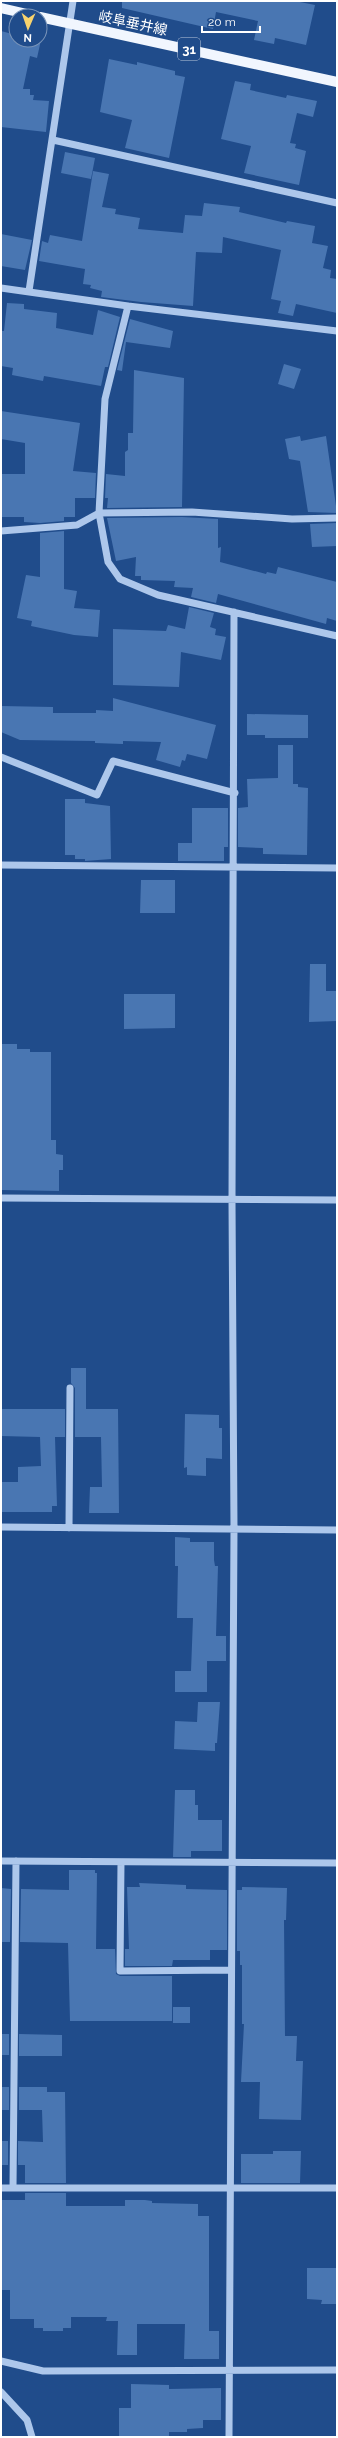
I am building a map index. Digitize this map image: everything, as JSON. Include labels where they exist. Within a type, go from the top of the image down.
[{"type":"main road","name":"岐阜垂井線","points":[[48,19],[337,82]]},
{"type":"street","points":[[28,291],[53,140],[73,1]]},
{"type":"street","points":[[53,140],[337,203]]},
{"type":"street","points":[[1,288],[128,306],[337,331]]},
{"type":"street","points":[[128,306],[106,399],[99,513],[108,562],[120,580],[158,595],[337,636]]},
{"type":"street","points":[[1,532],[77,525],[99,513],[192,512],[292,519],[337,518]]},
{"type":"street","points":[[229,2437],[234,1529],[232,1201],[235,793],[234,612]]},
{"type":"street","points":[[1,757],[97,795],[113,761],[235,793]]},
{"type":"street","points":[[1,865],[337,868]]},
{"type":"street","points":[[1,1198],[232,1201],[337,1200]]},
{"type":"street","points":[[69,1528],[70,1388]]},
{"type":"street","points":[[1,1527],[337,1530]]},
{"type":"street","points":[[1,1861],[337,1863]]},
{"type":"street","points":[[12,2188],[16,1861]]},
{"type":"street","points":[[121,1862],[120,1970],[231,1970]]},
{"type":"street","points":[[1,2188],[337,2188]]},
{"type":"street","points":[[1,2361],[44,2371],[230,2369],[337,2370]]},
{"type":"street","points":[[1,2392],[27,2420],[32,2437]]},
{"type":"building","points":[[122,1],[295,1],[315,5],[306,45],[275,38],[274,44],[254,40],[258,21],[216,12],[213,29],[122,8]]},
{"type":"building","points":[[1,31],[8,33],[8,48],[39,48],[37,58],[30,56],[23,89],[30,89],[30,95],[34,95],[33,100],[49,101],[46,132],[1,127]]},
{"type":"building","points":[[109,59],[137,65],[137,62],[175,71],[175,75],[185,77],[169,158],[125,148],[132,120],[100,112]]},
{"type":"building","points":[[235,81],[251,84],[250,90],[286,98],[287,95],[317,101],[313,117],[297,113],[290,143],[296,144],[295,148],[306,151],[299,185],[244,173],[251,146],[221,139]]},
{"type":"building","points":[[65,152],[95,158],[91,179],[61,173]]},
{"type":"building","points":[[93,171],[109,174],[102,207],[116,209],[115,214],[140,218],[138,229],[183,233],[185,215],[202,216],[204,203],[240,207],[239,212],[286,223],[287,221],[315,226],[312,243],[328,246],[323,268],[331,270],[330,278],[337,279],[337,313],[296,304],[293,316],[278,313],[281,301],[271,299],[281,250],[223,237],[222,253],[196,252],[193,306],[101,297],[102,291],[90,288],[91,285],[83,284],[85,269],[39,261],[42,241],[48,243],[50,235],[82,241]]},
{"type":"building","points":[[1,234],[32,240],[25,270],[1,266]]},
{"type":"building","points":[[7,303],[24,304],[24,309],[57,313],[56,328],[93,335],[98,310],[120,317],[108,367],[105,367],[101,386],[44,376],[43,381],[12,375],[13,368],[1,366],[1,331],[4,331]]},
{"type":"building","points":[[130,319],[173,331],[170,348],[126,342],[122,371],[117,370]]},
{"type":"building","points":[[284,364],[301,369],[294,389],[278,384]]},
{"type":"building","points":[[134,370],[184,378],[182,507],[107,508],[108,498],[105,498],[106,474],[125,476],[125,452],[128,450],[128,433],[133,433]]},
{"type":"building","points":[[1,411],[80,423],[73,471],[96,473],[95,498],[75,498],[75,517],[64,517],[64,521],[40,523],[24,522],[24,517],[1,517],[1,474],[25,474],[25,443],[1,439]]},
{"type":"building","points":[[300,436],[301,441],[326,436],[337,513],[308,512],[300,461],[289,459],[285,439]]},
{"type":"building","points":[[182,517],[218,519],[218,548],[221,547],[220,562],[266,574],[267,572],[276,574],[278,567],[337,582],[337,621],[327,618],[326,624],[218,594],[216,603],[191,597],[193,588],[174,587],[175,581],[141,580],[141,576],[135,576],[136,557],[116,561],[107,518]]},
{"type":"building","points":[[337,523],[337,546],[312,547],[310,524]]},
{"type":"building","points":[[64,531],[64,589],[77,591],[74,608],[100,610],[98,637],[74,635],[31,626],[32,621],[17,618],[26,575],[40,577],[40,533]]},
{"type":"building","points":[[189,607],[214,613],[210,627],[216,629],[215,635],[226,637],[221,660],[181,652],[179,687],[113,685],[113,629],[166,631],[168,625],[185,629]]},
{"type":"building","points":[[113,698],[216,725],[207,759],[187,754],[185,761],[182,760],[180,767],[156,760],[161,742],[123,741],[123,744],[95,743],[95,741],[20,740],[1,732],[1,706],[53,707],[53,713],[96,713],[96,710],[113,711]]},
{"type":"building","points":[[247,714],[308,715],[308,738],[265,738],[265,735],[247,735]]},
{"type":"building","points":[[278,745],[293,745],[293,784],[298,784],[298,787],[308,788],[307,855],[263,854],[263,848],[238,847],[238,808],[248,807],[247,779],[278,778]]},
{"type":"building","points":[[65,799],[85,799],[85,803],[110,806],[111,859],[85,861],[85,859],[75,859],[75,855],[65,855]]},
{"type":"building","points":[[192,808],[228,808],[228,847],[224,847],[224,861],[178,861],[178,843],[192,843]]},
{"type":"building","points":[[141,880],[175,880],[175,913],[140,913]]},
{"type":"building","points":[[310,964],[326,964],[326,991],[337,991],[337,1021],[309,1022]]},
{"type":"building","points":[[124,994],[175,994],[175,1028],[124,1029]]},
{"type":"building","points":[[1,1044],[17,1044],[17,1049],[30,1049],[30,1052],[51,1052],[51,1140],[56,1140],[56,1154],[63,1155],[63,1170],[59,1170],[59,1191],[1,1190]]},
{"type":"building","points":[[71,1368],[86,1368],[86,1409],[118,1409],[119,1513],[89,1513],[90,1487],[102,1487],[101,1437],[75,1437],[75,1388],[71,1383]]},
{"type":"building","points":[[1,1409],[65,1409],[65,1437],[55,1437],[57,1506],[52,1506],[52,1512],[1,1512],[1,1482],[18,1482],[18,1467],[41,1466],[40,1437],[1,1436]]},
{"type":"building","points":[[185,1414],[219,1415],[219,1428],[222,1428],[222,1459],[206,1458],[206,1476],[187,1475],[187,1467],[184,1468]]},
{"type":"building","points":[[175,1537],[190,1538],[190,1542],[214,1542],[215,1566],[218,1566],[216,1636],[226,1636],[226,1661],[207,1661],[207,1692],[175,1692],[175,1671],[191,1671],[193,1618],[177,1618],[178,1566],[175,1566]]},
{"type":"building","points":[[198,1702],[220,1702],[215,1751],[174,1749],[175,1721],[197,1722]]},
{"type":"building","points":[[175,1790],[195,1790],[195,1805],[198,1805],[198,1820],[222,1820],[222,1851],[191,1851],[191,1857],[173,1857]]},
{"type":"building","points":[[69,1870],[95,1870],[95,1873],[97,1873],[96,1949],[115,1949],[116,1974],[120,1976],[172,1976],[172,2021],[70,2021],[68,1943],[20,1942],[21,1889],[69,1890]]},
{"type":"building","points":[[139,1883],[186,1885],[186,1889],[227,1890],[227,1950],[210,1950],[210,1960],[173,1960],[172,1966],[125,1966],[125,1949],[129,1949],[127,1887],[140,1887]]},
{"type":"building","points":[[242,1887],[287,1888],[286,1920],[284,1920],[285,2036],[297,2036],[296,2061],[303,2061],[301,2120],[259,2119],[260,2082],[241,2082],[244,2024],[242,2024],[242,1965],[240,1965],[240,1951],[237,1951],[237,1890],[242,1890]]},
{"type":"building","points":[[1,1888],[11,1889],[10,1942],[1,1942]]},
{"type":"building","points":[[173,2007],[190,2007],[190,2023],[173,2023]]},
{"type":"building","points":[[1,2034],[9,2034],[9,2055],[1,2055]]},
{"type":"building","points":[[19,2034],[62,2035],[62,2056],[19,2056]]},
{"type":"building","points":[[1,2087],[9,2087],[9,2110],[1,2110]]},
{"type":"building","points":[[19,2087],[47,2087],[47,2092],[65,2092],[66,2183],[25,2183],[25,2165],[18,2165],[18,2141],[43,2142],[42,2110],[19,2110]]},
{"type":"building","points":[[1,2141],[8,2141],[8,2165],[1,2165]]},
{"type":"building","points":[[273,2151],[301,2151],[300,2183],[241,2183],[241,2154],[273,2154]]},
{"type":"building","points":[[25,2193],[66,2193],[66,2206],[125,2206],[125,2200],[145,2200],[152,2201],[152,2203],[198,2204],[198,2216],[209,2216],[209,2331],[219,2331],[219,2359],[184,2359],[185,2324],[137,2324],[137,2355],[117,2355],[118,2321],[106,2321],[107,2317],[71,2317],[71,2328],[63,2328],[63,2331],[43,2331],[43,2328],[34,2328],[34,2319],[10,2319],[10,2290],[1,2290],[1,2200],[25,2200]]},
{"type":"building","points":[[307,2268],[337,2268],[337,2304],[321,2304],[322,2300],[307,2299]]},
{"type":"building","points":[[131,2384],[169,2385],[169,2389],[221,2388],[221,2420],[203,2420],[203,2428],[187,2429],[187,2432],[169,2432],[169,2437],[119,2437],[119,2408],[131,2408]]}]
